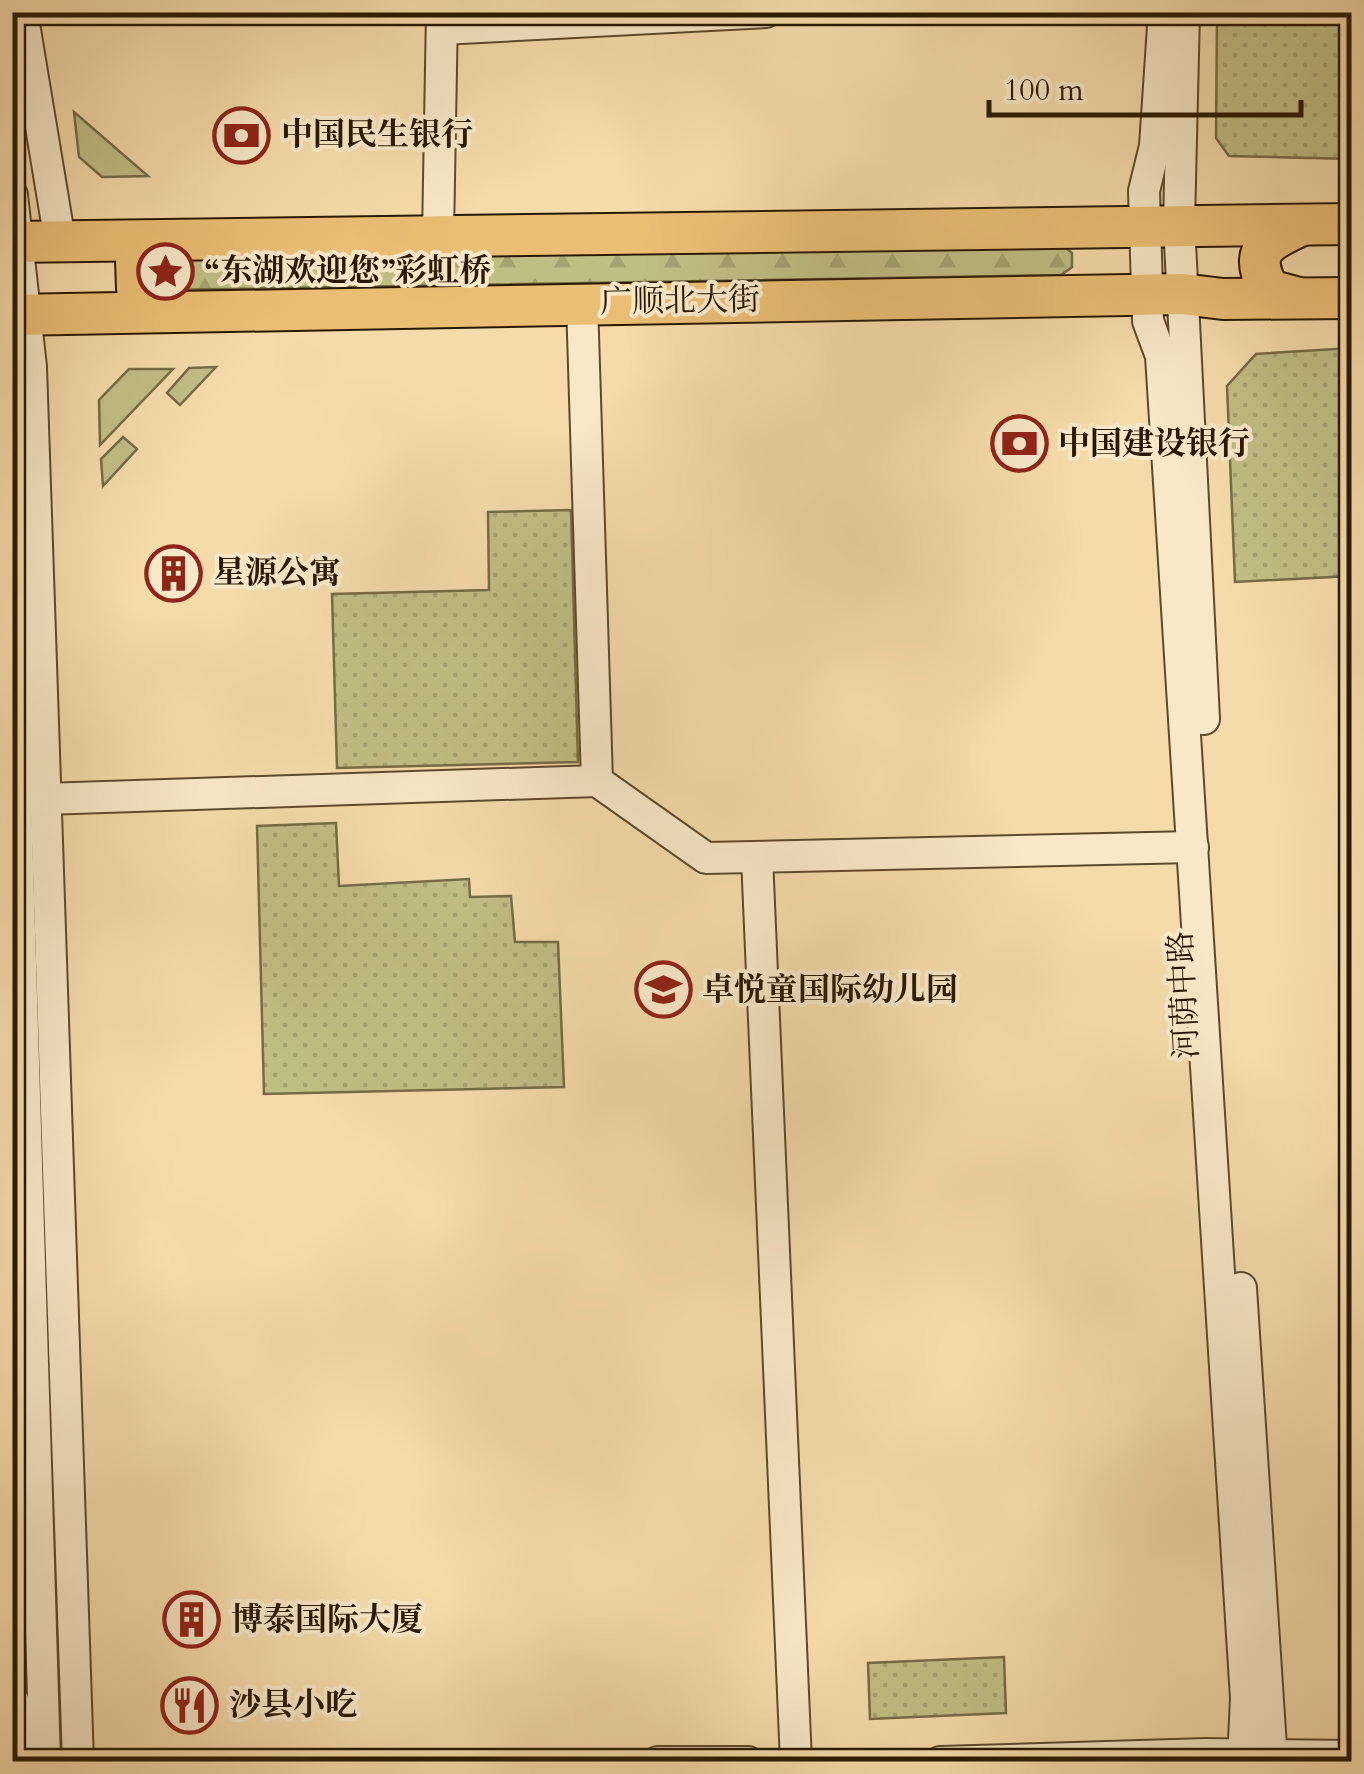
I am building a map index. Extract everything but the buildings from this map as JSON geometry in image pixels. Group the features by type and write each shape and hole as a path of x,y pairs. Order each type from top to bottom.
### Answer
{"main road":[{"path":"16,242 1348,224"},
{"path":"1302,225 1274,238 1258,264 1269,290 1304,299"},
{"path":"170,240 136,259 136,290 170,311"},
{"name":"广顺北大街","path":"21,314 1164,294 1349,298"}],"street":[{"path":"22,12 60,241"},
{"path":"438,236 442,21 766,12"},
{"path":"1161,224 1144,191 1155,146 1164,12"},
{"path":"1161,224 1184,12"},
{"path":"12,196 44,800 78,1762"},
{"name":"河荫中路","path":"1161,224 1224,1076 1258,1757"},
{"name":"河荫中路","path":"1164,294 1148,321 1161,356 1246,1698 1258,1757"},
{"path":"582,302 597,782"},
{"path":"12,664 40,1762"},
{"path":"44,800 597,782 706,858 1192,846"},
{"path":"757,857 796,1762"},
{"path":"12,1698 40,1762"},
{"path":"12,1738 40,1762"},
{"path":"940,1762 1352,1756"},
{"path":"658,1762 748,1762"}],"green space":[{"path":"1217,13 1351,13 1351,159 1229,156 1216,138"},
{"path":"74,112 148,176 102,177 79,157"},
{"path":"1061,243 1072,253 1072,267 1061,275 163,290 146,283 161,257"},
{"path":"1351,348 1351,576 1235,582 1227,386 1256,354"},
{"path":"216,367 180,405 167,393 189,368"},
{"path":"129,369 173,369 100,445 99,400"},
{"path":"123,437 137,449 103,486 101,459"},
{"path":"571,510 578,762 337,768 332,594 489,590 488,512"},
{"path":"336,823 339,886 469,879 470,897 511,896 515,942 558,942 564,1087 264,1094 257,826"},
{"path":"1004,1657 1006,1713 870,1719 868,1663"}],"place":[{"name":"中国民生银行","path":"242,135"},
{"name":"“东湖欢迎您”彩虹桥","path":"166,271"},
{"name":"中国建设银行","path":"1019,444"},
{"name":"星源公寓","path":"174,573"},
{"name":"卓悦童国际幼儿园","path":"663,990"},
{"name":"博泰国际大厦","path":"192,1620"},
{"name":"沙县小吃","path":"190,1705"}]}
